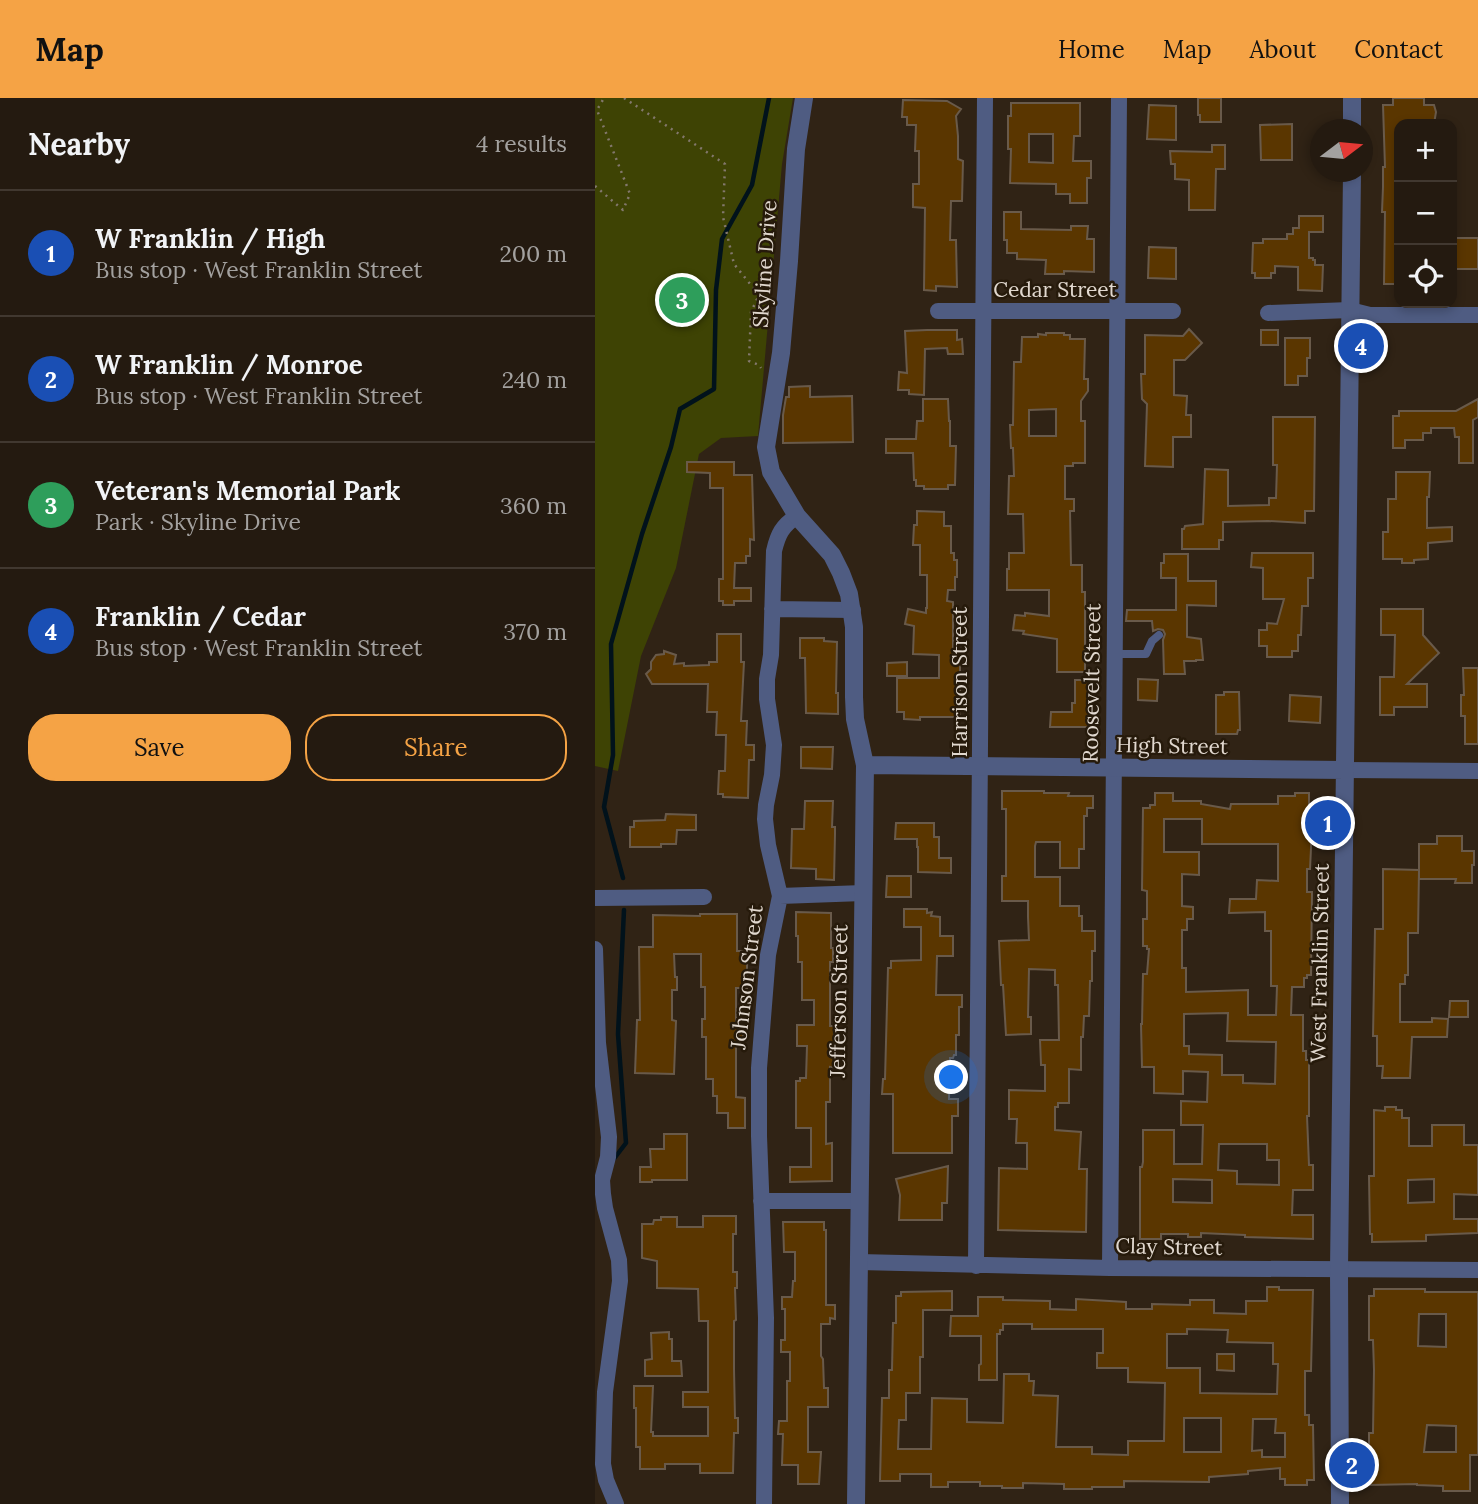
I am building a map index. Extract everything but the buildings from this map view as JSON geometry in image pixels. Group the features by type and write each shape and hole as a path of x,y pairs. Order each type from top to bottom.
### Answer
{"street":[{"name":"Skyline Drive","path":"797,516 771,472 766,447 781,353 796,149 804,98"},
{"name":"Harrison Street","path":"976,1266 985,98"},
{"name":"Roosevelt Street","path":"1110,1268 1119,98"},
{"path":"1352,98 1352,119"},
{"name":"West Franklin Street","path":"1340,1504 1339,1270 1352,182"},
{"path":"1268,313 1350,310 1370,315 1478,315"},
{"name":"Cedar Street","path":"938,311 1173,311"},
{"name":"Johnson Street","path":"764,1504 766,1318 759,1068 768,955 780,896 765,819 775,745 767,699 767,679 771,655 776,540 785,524 797,516"},
{"name":"Jefferson Street","path":"797,516 832,555 845,583 853,610 854,708 865,765 856,1504"},
{"path":"772,609 853,610"},
{"name":"High Street","path":"865,765 1478,771"},
{"path":"780,896 863,893"},
{"path":"595,898 704,897"},
{"path":"595,948 598,1043 609,1137 603,1194 619,1260 619,1281 605,1392 603,1464 616,1504"},
{"path":"761,1201 860,1201"},
{"name":"Clay Street","path":"859,1262 1110,1268 1478,1270"}],"lane":[{"path":"1114,654 1146,654 1152,640 1159,635"}],"path":[{"path":"595,186 623,209 630,194 597,110 604,98"},
{"path":"624,98 725,164 723,216 734,264 759,295 751,312 750,360 759,365 763,372"}],"green space":[{"path":"595,98 793,98 782,164 758,436 721,438 699,454 676,568 641,656 618,771 595,766"}],"waterway":[{"path":"623,878 604,807 613,755 611,644 680,409 714,389 716,290 722,239 752,185 769,98"},
{"path":"613,1160 626,1143 618,1034 624,910"}],"place":[{"name":"Veteran's Memorial Park","path":"682,300"},
{"name":"Franklin / Cedar","path":"1361,346"},
{"name":"W Franklin / High","path":"1328,823"},
{"name":"W Franklin / Monroe","path":"1352,1465"}]}
